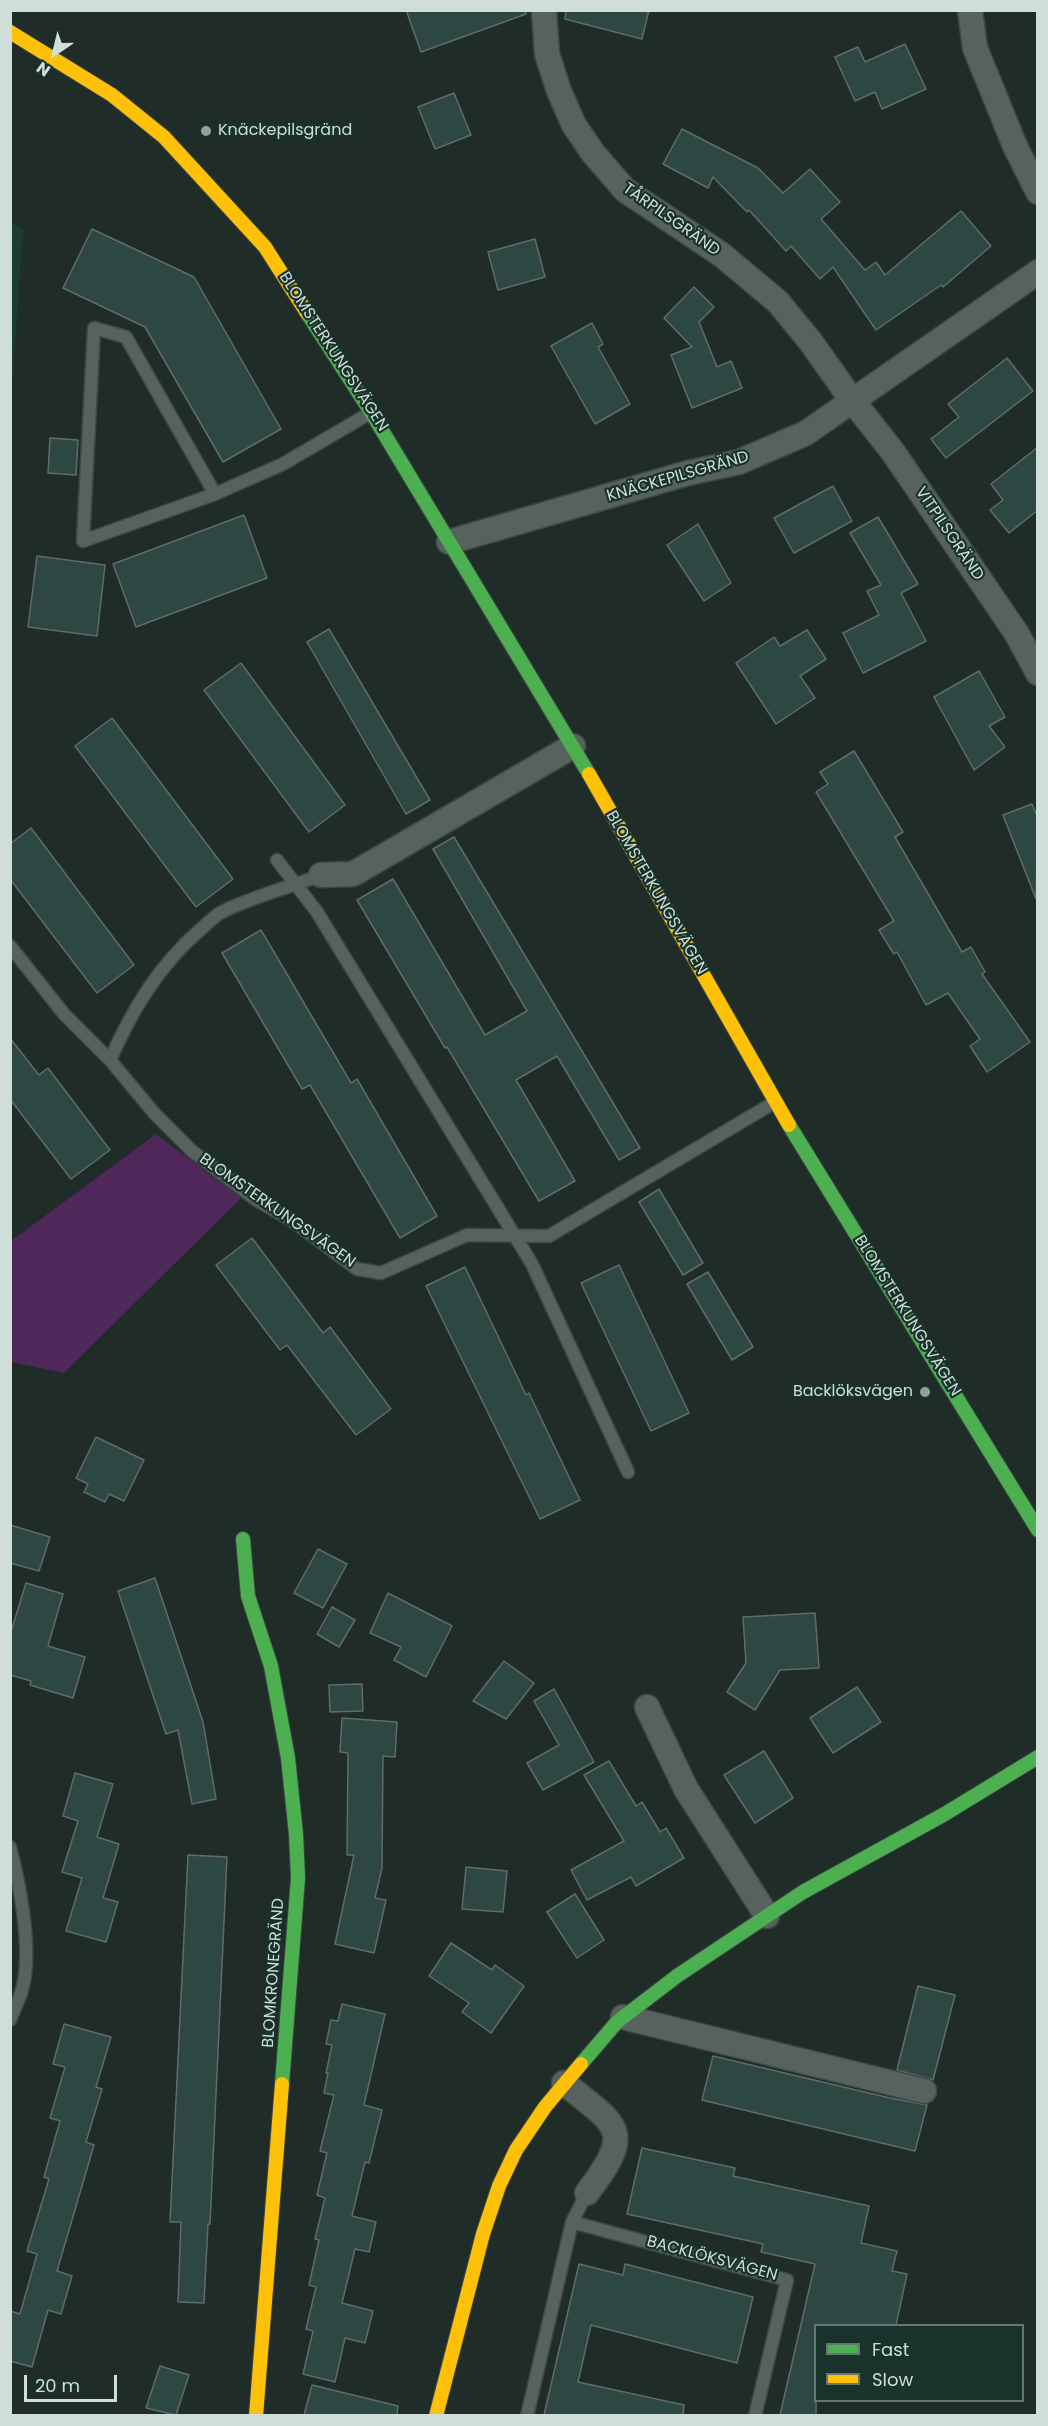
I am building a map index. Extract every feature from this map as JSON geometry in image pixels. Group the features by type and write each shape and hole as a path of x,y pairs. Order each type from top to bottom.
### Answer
{"street":[{"name":"TÅRPILSGRÄND","path":"544,10 547,54 559,91 574,125 608,172 625,190 722,255 778,302 810,341 852,400"},
{"path":"970,10 975,48 1015,146 1038,192"},
{"name":"BLOMSTERKUNGSVÄGEN","path":"10,32 112,95 164,137 266,247 371,412 573,746 775,1102 1038,1530"},
{"name":"KNÄCKEPILSGRÄND","path":"449,542 688,473 739,462 806,433 1038,272"},
{"name":"VITPILSGRÄND","path":"852,400 893,452 984,585 1017,634 1038,673"},
{"path":"321,875 353,874 573,746"},
{"name":"BLOMKRONEGRÄND","path":"243,1539 248,1596 272,1666 288,1758 298,1878 256,2415"},
{"path":"647,1707 686,1789 767,1916"},
{"path":"436,2415 483,2234 499,2186 516,2150 564,2083 601,2039 624,2017 713,1951 803,1892 988,1789 1038,1757"},
{"path":"624,2017 924,2091"},
{"path":"564,2083 603,2114 615,2128 616,2145 610,2160 587,2193"}],"lane":[{"path":"215,494 126,337 94,328 83,541 215,494 283,464 371,412"},
{"path":"277,860 317,912 531,1264 628,1472"},
{"path":"110,1060 126,1023 148,988 179,948 220,913 261,895 321,875"},
{"name":"BLOMSTERKUNGSVÄGEN","path":"10,946 64,1014 110,1060 154,1113 192,1151 255,1199 291,1220 357,1269 381,1273 468,1235 549,1236 775,1102"},
{"path":"10,1847 17,1875 26,1954 22,1988 10,2020"},
{"path":"527,2415 572,2222 587,2193"},
{"name":"BACKLÖKSVÄGEN","path":"572,2222 787,2280 755,2415"}],"shaded area":[{"path":"11,223 23,229 11,403"},
{"path":"156,1134 241,1198 64,1373 11,1362 11,1241"}],"building":[{"path":"406,10 526,10 526,14 421,52"},
{"path":"566,10 649,10 642,39 565,19"},
{"path":"905,44 926,89 882,109 875,92 855,101 835,57 858,47 865,62"},
{"path":"454,93 471,135 435,149 418,107"},
{"path":"682,129 758,168 783,193 810,169 840,202 821,219 865,270 876,262 885,275 961,211 991,246 943,287 941,285 876,330 833,267 820,279 791,246 786,251 749,210 747,212 713,177 708,188 663,164"},
{"path":"92,229 194,277 281,429 223,462 145,327 63,288"},
{"path":"535,239 545,277 498,290 488,252"},
{"path":"694,287 714,307 699,322 717,367 731,361 742,388 692,408 671,355 692,347 664,318"},
{"path":"592,323 603,344 598,347 630,404 595,424 551,346"},
{"path":"1007,358 1033,391 946,458 931,439 959,417 948,404"},
{"path":"50,438 78,440 76,475 48,473"},
{"path":"1038,447 1038,510 1009,533 990,510 1003,500 991,484"},
{"path":"833,486 852,521 794,553 774,518"},
{"path":"244,515 267,578 136,627 113,564"},
{"path":"878,517 918,584 901,593 926,641 863,673 843,633 879,615 867,591 881,585 850,533"},
{"path":"698,524 731,583 704,601 667,545"},
{"path":"37,556 105,565 97,636 28,627"},
{"path":"329,629 430,800 406,814 307,642"},
{"path":"807,630 826,659 800,676 815,698 776,724 736,663 774,637 780,646"},
{"path":"241,663 345,805 309,832 204,690"},
{"path":"979,671 1005,717 989,726 1005,747 974,770 934,697"},
{"path":"112,718 233,879 196,907 75,746"},
{"path":"854,751 903,832 895,837 962,952 971,947 985,972 982,974 1030,1042 987,1072 970,1046 980,1039 948,993 926,1005 897,952 894,954 879,930 894,921 816,792 828,784 820,772"},
{"path":"1032,804 1038,818 1036,899 1003,815"},
{"path":"31,828 134,965 97,993 10,879 10,844"},
{"path":"454,837 640,1148 619,1160 557,1056 516,1080 575,1181 539,1201 357,900 393,879 485,1035 527,1011 433,849"},
{"path":"261,930 351,1083 357,1079 437,1216 400,1238 310,1085 302,1089 222,953"},
{"path":"10,1038 39,1075 48,1068 110,1150 71,1179 10,1099"},
{"path":"659,1189 703,1263 683,1275 639,1202"},
{"path":"252,1238 323,1333 330,1327 391,1409 356,1435 287,1345 280,1350 216,1265"},
{"path":"619,1265 689,1413 651,1431 581,1283"},
{"path":"465,1267 526,1395 529,1393 580,1500 540,1519 426,1286"},
{"path":"708,1272 753,1347 732,1360 687,1284"},
{"path":"96,1437 144,1460 124,1501 109,1494 105,1502 84,1492 88,1484 76,1478"},
{"path":"10,1525 50,1537 39,1571 10,1563"},
{"path":"318,1549 347,1564 323,1608 294,1593"},
{"path":"155,1578 203,1722 216,1799 192,1804 178,1730 166,1734 118,1591"},
{"path":"26,1583 63,1594 48,1646 85,1657 73,1698 30,1685 31,1681 10,1675 10,1635"},
{"path":"388,1593 452,1626 426,1677 394,1660 401,1647 370,1633"},
{"path":"332,1607 355,1620 339,1647 317,1634"},
{"path":"815,1613 819,1668 780,1670 755,1710 727,1692 746,1663 743,1617"},
{"path":"504,1661 534,1683 506,1719 473,1701"},
{"path":"362,1684 363,1711 330,1712 329,1685"},
{"path":"857,1687 881,1722 833,1753 810,1718"},
{"path":"554,1689 594,1762 543,1790 527,1763 559,1745 534,1701"},
{"path":"342,1718 397,1722 395,1757 383,1756 382,1868 375,1898 386,1900 374,1953 335,1944 354,1855 347,1855 348,1753 340,1752"},
{"path":"764,1751 793,1798 755,1823 724,1775"},
{"path":"609,1761 636,1806 642,1802 660,1832 666,1828 684,1858 636,1886 631,1877 587,1900 571,1870 624,1841 584,1775"},
{"path":"75,1773 113,1784 97,1837 119,1844 103,1898 118,1902 106,1942 66,1931 82,1878 62,1872 78,1821 63,1816"},
{"path":"188,1855 227,1857 210,2224 208,2224 204,2303 178,2302 181,2222 170,2222"},
{"path":"466,1867 507,1871 503,1912 462,1909"},
{"path":"575,1894 604,1940 577,1958 547,1912"},
{"path":"451,1943 492,1970 495,1965 524,1986 491,2033 462,2012 469,2003 429,1976"},
{"path":"918,1986 955,1995 933,2080 897,2070"},
{"path":"342,2004 385,2014 364,2105 382,2110 369,2163 365,2162 352,2216 376,2222 369,2252 355,2249 342,2303 373,2311 365,2343 345,2338 335,2382 303,2374 313,2331 306,2329 316,2287 309,2285 319,2240 315,2239 325,2198 317,2195 327,2153 320,2151 334,2095 324,2093 332,2045 326,2044 331,2020 338,2021"},
{"path":"64,2024 111,2037 96,2087 102,2089 86,2142 94,2145 57,2271 72,2276 61,2314 48,2310 32,2367 10,2361 10,2311 20,2314 37,2254 27,2251 49,2179 44,2177 60,2121 50,2118 65,2067 53,2064"},
{"path":"713,2056 927,2105 915,2151 702,2100"},
{"path":"642,2148 735,2168 733,2176 869,2206 861,2243 897,2251 892,2271 907,2274 896,2324 814,2324 816,2415 780,2415 815,2264 761,2252 763,2244 627,2214"},
{"path":"579,2264 623,2275 625,2264 753,2297 737,2363 591,2325 578,2382 684,2405 683,2415 544,2415"},
{"path":"160,2366 189,2375 176,2415 146,2408"},
{"path":"312,2385 398,2406 397,2415 304,2415"}],"traffic: fast":[{"path":"307,313 371,412 589,774"},
{"path":"789,1125 1038,1530"},
{"path":"243,1539 248,1596 271,1666 288,1758 296,1834 298,1878 282,2084"},
{"path":"581,2064 617,2022 677,1976 803,1892 943,1815 1038,1757"}],"traffic: slow":[{"path":"10,32 112,95 164,137 265,247 307,313"},
{"path":"589,774 789,1125"},
{"path":"436,2416 483,2234 499,2186 516,2150 545,2107 581,2064"},
{"path":"256,2416 282,2084"}],"place":[{"name":"Knäckepilsgränd","path":"206,131"},
{"name":"Backlöksvägen","path":"925,1392"}]}
